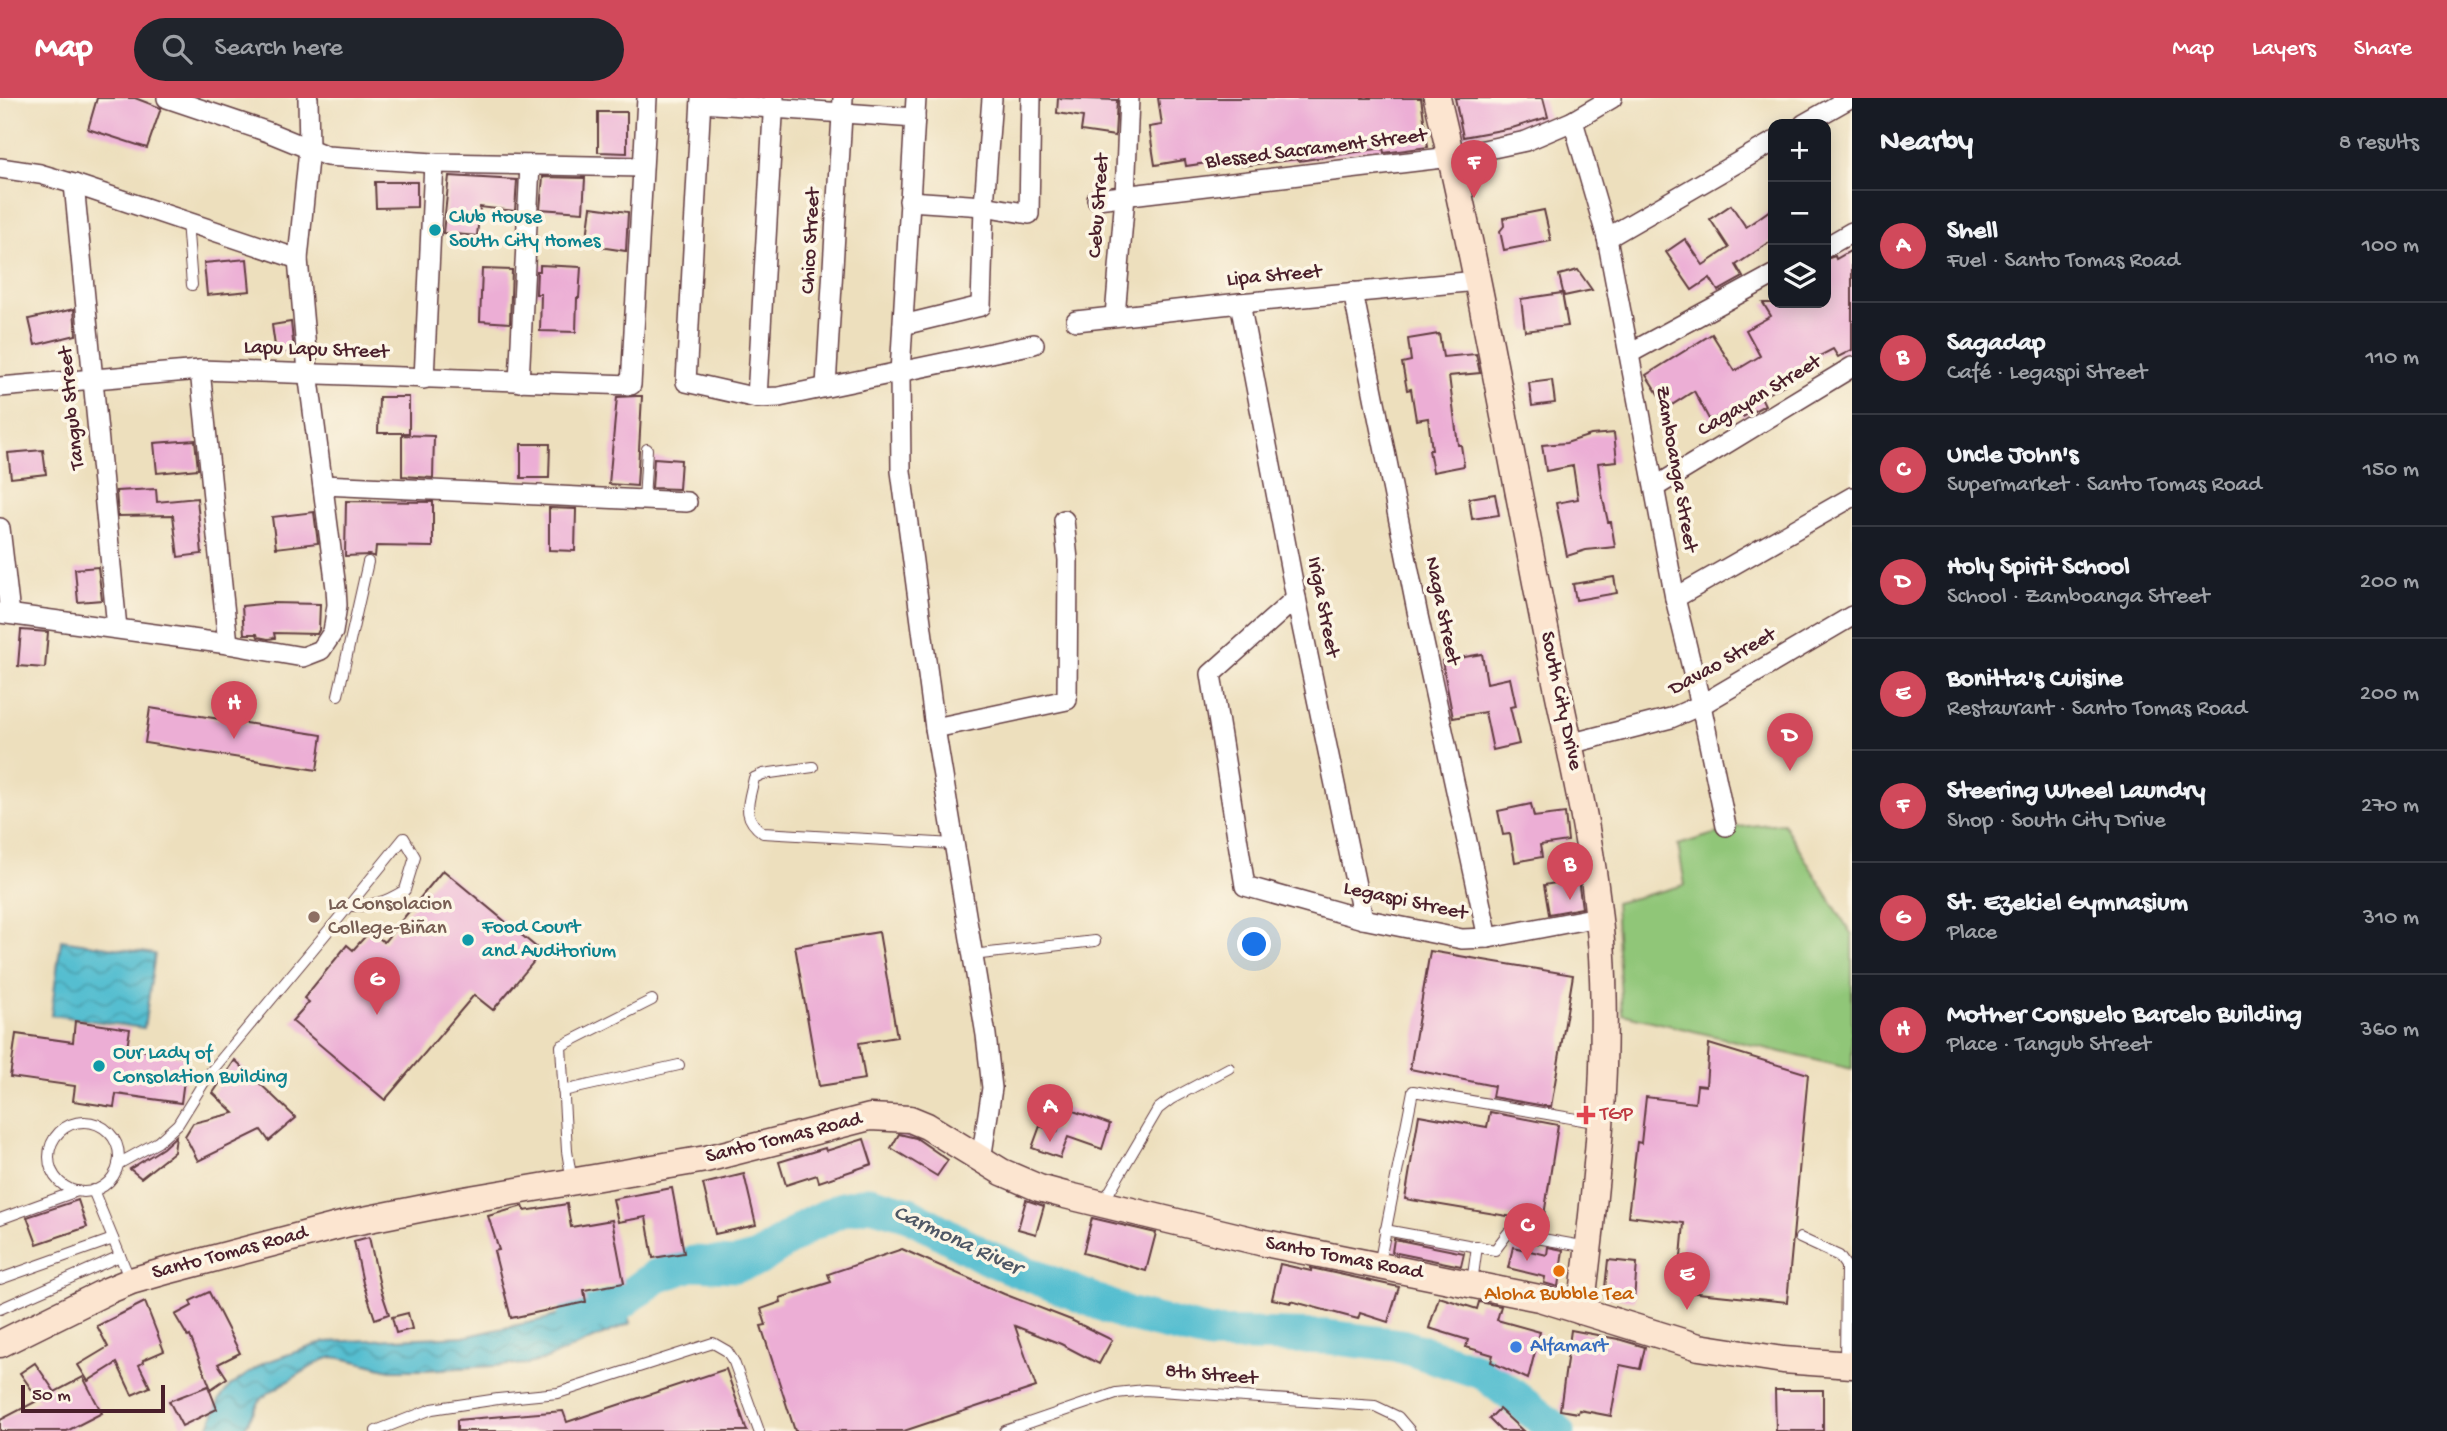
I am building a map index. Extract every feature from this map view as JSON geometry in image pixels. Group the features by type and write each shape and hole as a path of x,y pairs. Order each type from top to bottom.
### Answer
{"street":[{"path":"167,98 268,132 327,156 434,163 642,167 646,98"},
{"path":"0,528 5,613 303,657 321,650 329,639 333,632 337,605 308,372 298,259 309,149 308,98"},
{"path":"903,325 981,306 984,206 992,98"},
{"path":"909,201 984,206 1029,214 1031,98"},
{"name":"Cebu Street","path":"1115,316 1125,196 1129,98"},
{"name":"South City Drive","path":"1437,98 1477,281 1585,821 1598,917 1603,991 1600,1123 1581,1311"},
{"name":"Blessed Sacrament Street","path":"1097,199 1451,157 1526,141 1573,121 1612,98"},
{"path":"1813,119 1850,98"},
{"path":"981,1160 992,1088 991,1077 935,727 901,471 900,373 915,108 701,100 686,382 757,398 779,397 826,386 900,373 1034,344"},
{"path":"757,398 774,103"},
{"name":"Chico Street","path":"826,386 842,106"},
{"name":"Zamboanga Street","path":"1573,121 1607,238 1675,597 1726,826"},
{"path":"1607,238 1768,145"},
{"path":"424,379 434,163"},
{"path":"519,382 530,165"},
{"name":"Lapu Lapu Street","path":"0,387 200,370 631,384 642,167"},
{"path":"0,168 40,174 74,184 298,259"},
{"name":"Tangub Street","path":"74,184 117,628"},
{"path":"1829,245 1852,232"},
{"path":"1630,353 1768,278"},
{"name":"Lipa Street","path":"1076,321 1477,281"},
{"name":"Naga Street","path":"1353,292 1417,611 1488,938"},
{"name":"Iriga Street","path":"1240,303 1296,598 1363,919"},
{"name":"Cagayan Street","path":"1655,487 1852,367"},
{"path":"200,370 228,644"},
{"path":"323,485 688,502"},
{"path":"1675,597 1852,497"},
{"path":"935,727 1067,700 1068,560 1064,520"},
{"name":"Legaspi Street","path":"1296,598 1211,674 1245,886 1363,919 1462,939 1488,938 1598,917"},
{"name":"Davao Street","path":"1569,744 1671,718 1701,705 1852,617"},
{"name":"Santo Tomas Road","path":"0,1344 125,1269 464,1200 706,1159 870,1117 910,1119 927,1126 1002,1172 1039,1188 1102,1204 1260,1242 1539,1298 1669,1339 1719,1351 1849,1365"}],"lane":[{"path":"187,220 192,285"},
{"path":"644,501 647,449"},
{"path":"338,695 368,562"},
{"path":"329,639 350,645"},
{"path":"814,767 763,774 754,778 747,814 751,824 763,833 954,844"},
{"path":"118,1164 158,1142 178,1124 209,1074 404,838 415,857 405,890 372,906 348,906"},
{"path":"972,955 1095,941"},
{"path":"572,1182 567,1151 561,1045 652,1000"},
{"path":"564,1091 679,1065"},
{"path":"1102,1204 1158,1109 1171,1099 1229,1069"},
{"path":"1378,1266 1413,1091 1600,1123"},
{"path":"0,1219 77,1191 93,1190 108,1183 118,1164 116,1142 101,1126 84,1122 69,1125 53,1140 49,1161 58,1181 77,1191"},
{"path":"0,1309 125,1269 93,1190"},
{"path":"1385,1230 1496,1250 1508,1233 1589,1247"},
{"path":"1800,1238 1839,1256 1846,1266 1849,1365"},
{"path":"0,1279 113,1239"},
{"path":"1472,1284 1477,1246"},
{"path":"376,1431 432,1409 558,1393 713,1343 727,1351 734,1362 759,1431"},
{"name":"8th Street","path":"1005,1431 1116,1393 1145,1390 1376,1406 1398,1417 1410,1431"}],"green space":[{"path":"1783,823 1852,935 1852,1069 1622,1014 1615,903 1685,885 1678,845 1737,827"}],"water":[{"path":"61,940 155,954 144,1028 51,1015"},
{"path":"616,1297 631,1323 544,1360 528,1364 390,1370 333,1357 323,1360 267,1394 259,1402 243,1431 207,1431 220,1399 230,1386 264,1363 324,1342 468,1336 545,1319"}],"building":[{"path":"97,98 135,98 161,108 147,148 88,129"},
{"path":"1058,98 1117,100 1115,136 1081,131 1083,117 1057,113"},
{"path":"1158,98 1421,98 1428,147 1384,153 1383,148 1298,161 1242,166 1241,163 1214,166 1214,162 1186,166 1185,160 1155,165 1149,127 1162,125"},
{"path":"1455,98 1543,98 1548,117 1512,128 1463,137"},
{"path":"598,112 627,112 627,153 598,152"},
{"path":"449,176 517,180 515,211 480,207 477,236 443,233"},
{"path":"543,177 585,178 583,212 540,209"},
{"path":"375,182 417,182 417,207 376,208"},
{"path":"1731,205 1746,227 1768,212 1768,243 1736,265 1743,277 1718,291 1710,278 1692,290 1666,252 1685,239 1703,265 1729,248 1710,219"},
{"path":"591,207 628,212 626,251 586,245"},
{"path":"1544,210 1551,241 1504,250 1500,231 1504,226 1503,218"},
{"path":"1852,250 1852,350 1838,357 1833,349 1804,364 1806,369 1761,397 1765,405 1743,417 1737,407 1710,421 1694,391 1667,408 1646,375 1712,334 1735,371 1760,356 1746,330 1771,316 1763,303 1768,303 1768,308 1831,308 1831,257 1835,256 1836,259"},
{"path":"247,259 250,291 207,295 204,263"},
{"path":"540,265 581,267 576,332 540,331 541,294 536,294 537,271 540,271"},
{"path":"482,269 512,270 510,323 480,321"},
{"path":"1578,270 1592,290 1564,296 1559,275"},
{"path":"1562,293 1568,326 1525,331 1521,299"},
{"path":"74,309 76,335 35,345 29,319"},
{"path":"291,322 294,351 276,353 272,325"},
{"path":"1439,334 1443,357 1476,354 1480,373 1449,376 1458,445 1461,445 1464,466 1433,472 1428,418 1416,420 1411,389 1407,390 1402,363 1411,361 1408,339"},
{"path":"1552,380 1555,403 1532,406 1529,383"},
{"path":"642,396 637,486 609,484 617,397"},
{"path":"379,397 409,397 409,433 378,433"},
{"path":"1614,433 1617,461 1598,463 1602,494 1615,547 1586,550 1567,556 1556,503 1578,499 1573,466 1546,471 1542,445"},
{"path":"402,435 434,436 433,478 402,476"},
{"path":"195,440 198,469 157,473 154,443"},
{"path":"521,444 550,444 549,478 521,478"},
{"path":"43,450 46,474 11,478 8,453"},
{"path":"654,458 681,460 679,489 652,488"},
{"path":"156,489 157,502 197,498 202,554 178,557 173,515 118,516 116,491"},
{"path":"1495,494 1499,515 1472,519 1469,498"},
{"path":"346,501 433,502 433,547 376,546 375,557 345,556"},
{"path":"549,508 576,509 575,551 549,550"},
{"path":"314,512 318,543 276,548 272,517"},
{"path":"98,567 102,600 78,602 75,569"},
{"path":"1614,577 1617,593 1576,600 1573,584"},
{"path":"271,603 320,604 317,634 274,633 275,638 268,639 258,637 257,634 244,634 242,606"},
{"path":"21,630 48,632 45,668 18,666"},
{"path":"1482,654 1487,683 1510,678 1516,706 1510,707 1519,744 1493,750 1485,712 1453,718 1442,661"},
{"path":"150,708 322,735 317,770 145,743"},
{"path":"1531,804 1534,817 1565,813 1568,841 1540,845 1542,857 1515,862 1510,834 1503,835 1498,811"},
{"path":"443,870 542,952 493,1010 474,995 385,1100 292,1021 309,1002 304,998 347,945 353,950 370,931 384,942"},
{"path":"1578,879 1582,908 1549,914 1544,885"},
{"path":"879,932 897,1037 859,1043 865,1079 819,1086 795,946"},
{"path":"1430,951 1573,975 1551,1107 1492,1097 1494,1086 1410,1069"},
{"name":"Our Lady of Consolation Building","path":"75,1021 130,1029 127,1048 187,1057 181,1103 116,1094 114,1107 73,1101 75,1086 10,1077 16,1034 73,1042"},
{"path":"1709,1044 1808,1074 1787,1302 1678,1291 1684,1223 1628,1216 1637,1142 1641,1143 1646,1097 1695,1103 1697,1085 1706,1086"},
{"path":"235,1060 296,1118 269,1141 261,1130 198,1161 185,1136 193,1123 234,1113 213,1093"},
{"path":"1065,1108 1110,1124 1102,1149 1068,1137 1060,1158 1032,1148 1040,1126 1057,1132"},
{"path":"1490,1112 1558,1125 1543,1222 1405,1199 1419,1115 1487,1127"},
{"path":"899,1134 916,1138 948,1160 937,1176 891,1148"},
{"path":"176,1136 174,1152 141,1178 130,1169 163,1148"},
{"path":"864,1139 872,1164 819,1182 817,1175 786,1185 779,1162"},
{"path":"744,1174 756,1225 715,1234 703,1184"},
{"path":"672,1188 684,1253 653,1258 646,1217 618,1222 613,1199"},
{"path":"78,1200 87,1227 37,1244 27,1217"},
{"path":"1026,1200 1044,1206 1036,1234 1018,1229"},
{"path":"567,1204 571,1227 612,1220 624,1283 584,1290 586,1302 511,1318 494,1251 499,1250 488,1216 523,1206 525,1211"},
{"path":"1092,1218 1156,1233 1146,1271 1083,1253"},
{"path":"369,1237 389,1314 375,1319 363,1283 354,1241"},
{"path":"1394,1239 1464,1253 1461,1266 1392,1252"},
{"path":"1513,1247 1547,1255 1548,1247 1563,1250 1558,1287 1544,1283 1545,1277 1508,1268"},
{"path":"902,1249 1112,1340 1099,1364 1061,1344 1015,1326 1036,1387 904,1431 795,1431 761,1326 766,1325 761,1309 781,1302 780,1298 831,1282 828,1274"},
{"path":"1608,1260 1637,1263 1634,1300 1604,1297"},
{"path":"1280,1264 1399,1287 1388,1322 1360,1313 1358,1319 1291,1301 1272,1299"},
{"path":"209,1292 240,1353 218,1364 227,1378 211,1389 190,1336 188,1337 175,1315 192,1306 190,1301"},
{"path":"1439,1297 1477,1309 1479,1302 1501,1306 1497,1320 1540,1332 1528,1379 1491,1362 1493,1355 1466,1347 1468,1340 1429,1328"},
{"path":"145,1302 164,1351 143,1360 139,1365 150,1387 132,1395 117,1363 88,1381 78,1365 108,1347 97,1326"},
{"path":"408,1313 412,1329 396,1333 392,1317"},
{"path":"1571,1330 1645,1347 1640,1369 1620,1365 1611,1416 1579,1410 1578,1413 1560,1410"},
{"path":"35,1363 55,1392 83,1377 102,1413 67,1431 0,1431 0,1420 39,1400 20,1373"},
{"path":"726,1369 747,1431 457,1431 457,1420 563,1411 567,1422"},
{"path":"208,1386 217,1409 182,1426 169,1401"},
{"path":"1775,1390 1823,1390 1823,1431 1776,1431"},
{"path":"1499,1409 1523,1431 1501,1431 1489,1419"}],"waterway":[{"name":"Carmona River","path":"574,1319 619,1304 657,1276 694,1263 735,1265 758,1259 809,1225 842,1209 870,1203 909,1214 986,1257 1127,1314 1210,1334 1328,1337 1402,1346 1484,1373 1557,1431"}],"place":[{"name":"Steering Wheel Laundry","path":"1474,198"},
{"name":"Club House South City Homes","path":"435,230"},
{"name":"Mother Consuelo Barcelo Building","path":"234,739"},
{"name":"Holy Spirit School","path":"1790,771"},
{"name":"Sagadap","path":"1570,900"},
{"name":"La Consolacion College-Biñan","path":"314,917"},
{"name":"Food Court and Auditorium","path":"468,940"},
{"name":"St. Ezekiel Gymnasium","path":"377,1015"},
{"name":"Our Lady of Consolation Building","path":"99,1066"},
{"name":"TGP","path":"1586,1115"},
{"name":"Shell","path":"1050,1142"},
{"name":"Uncle John's","path":"1527,1261"},
{"name":"Aloha Bubble Tea","path":"1559,1271"},
{"name":"Bonitta's Cuisine","path":"1687,1310"},
{"name":"Alfamart","path":"1516,1347"}]}
